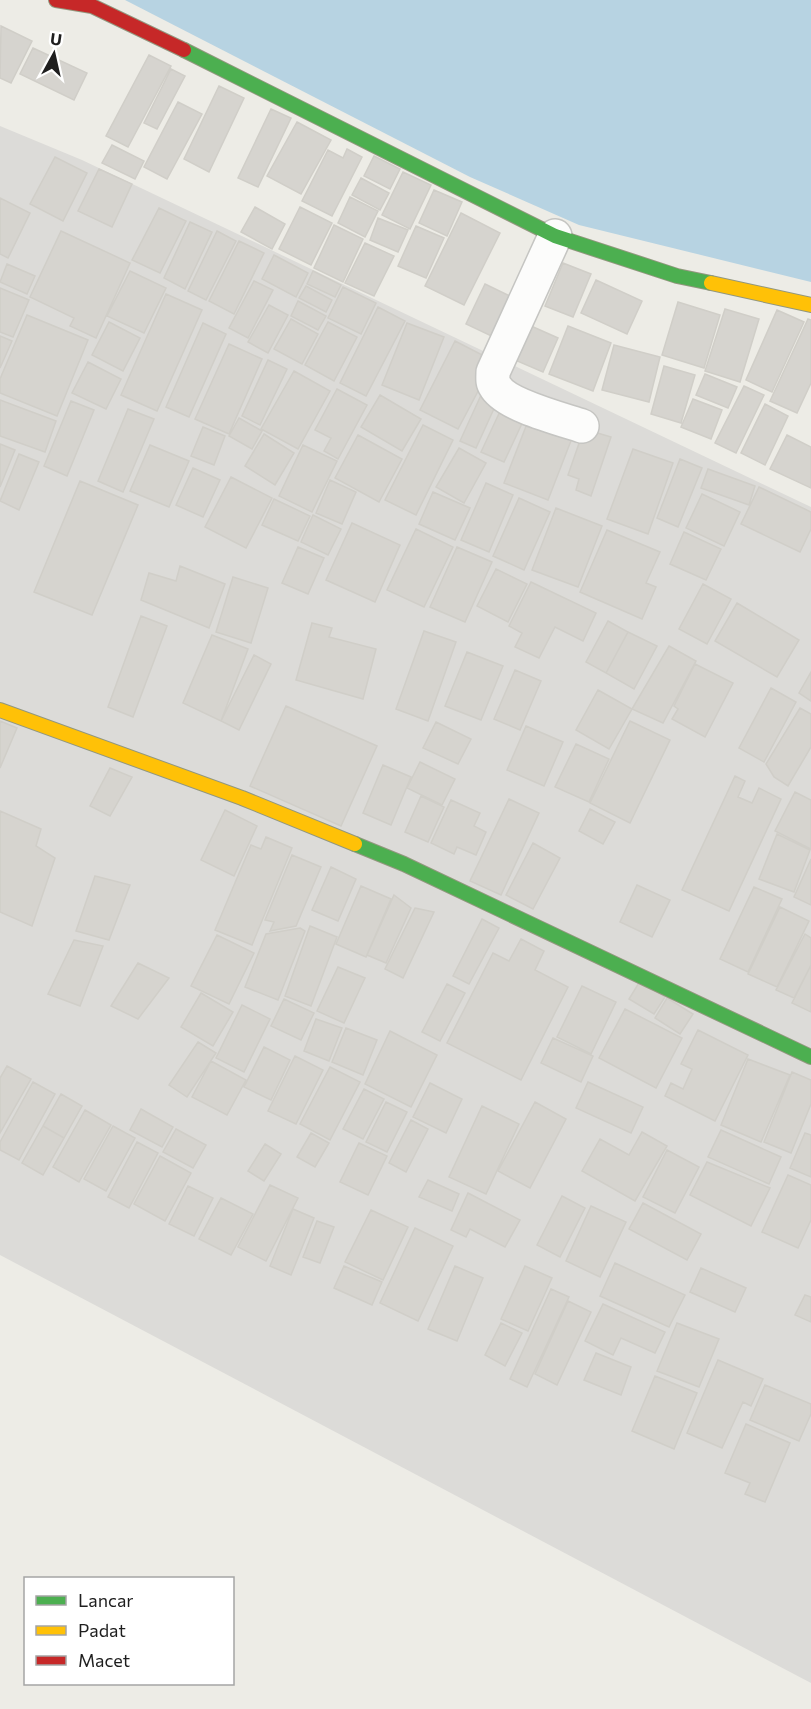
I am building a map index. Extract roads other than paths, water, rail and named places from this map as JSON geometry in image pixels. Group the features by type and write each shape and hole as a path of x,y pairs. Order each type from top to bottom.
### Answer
{"street":[{"path":"56,0 92,6 223,69 555,236 677,276 811,305"},
{"path":"555,236 493,372 493,384 499,392 516,403 582,426"},
{"path":"0,710 242,798 404,864 811,1057"}],"water":[{"path":"125,0 811,0 811,282 579,225 470,177"}]}
